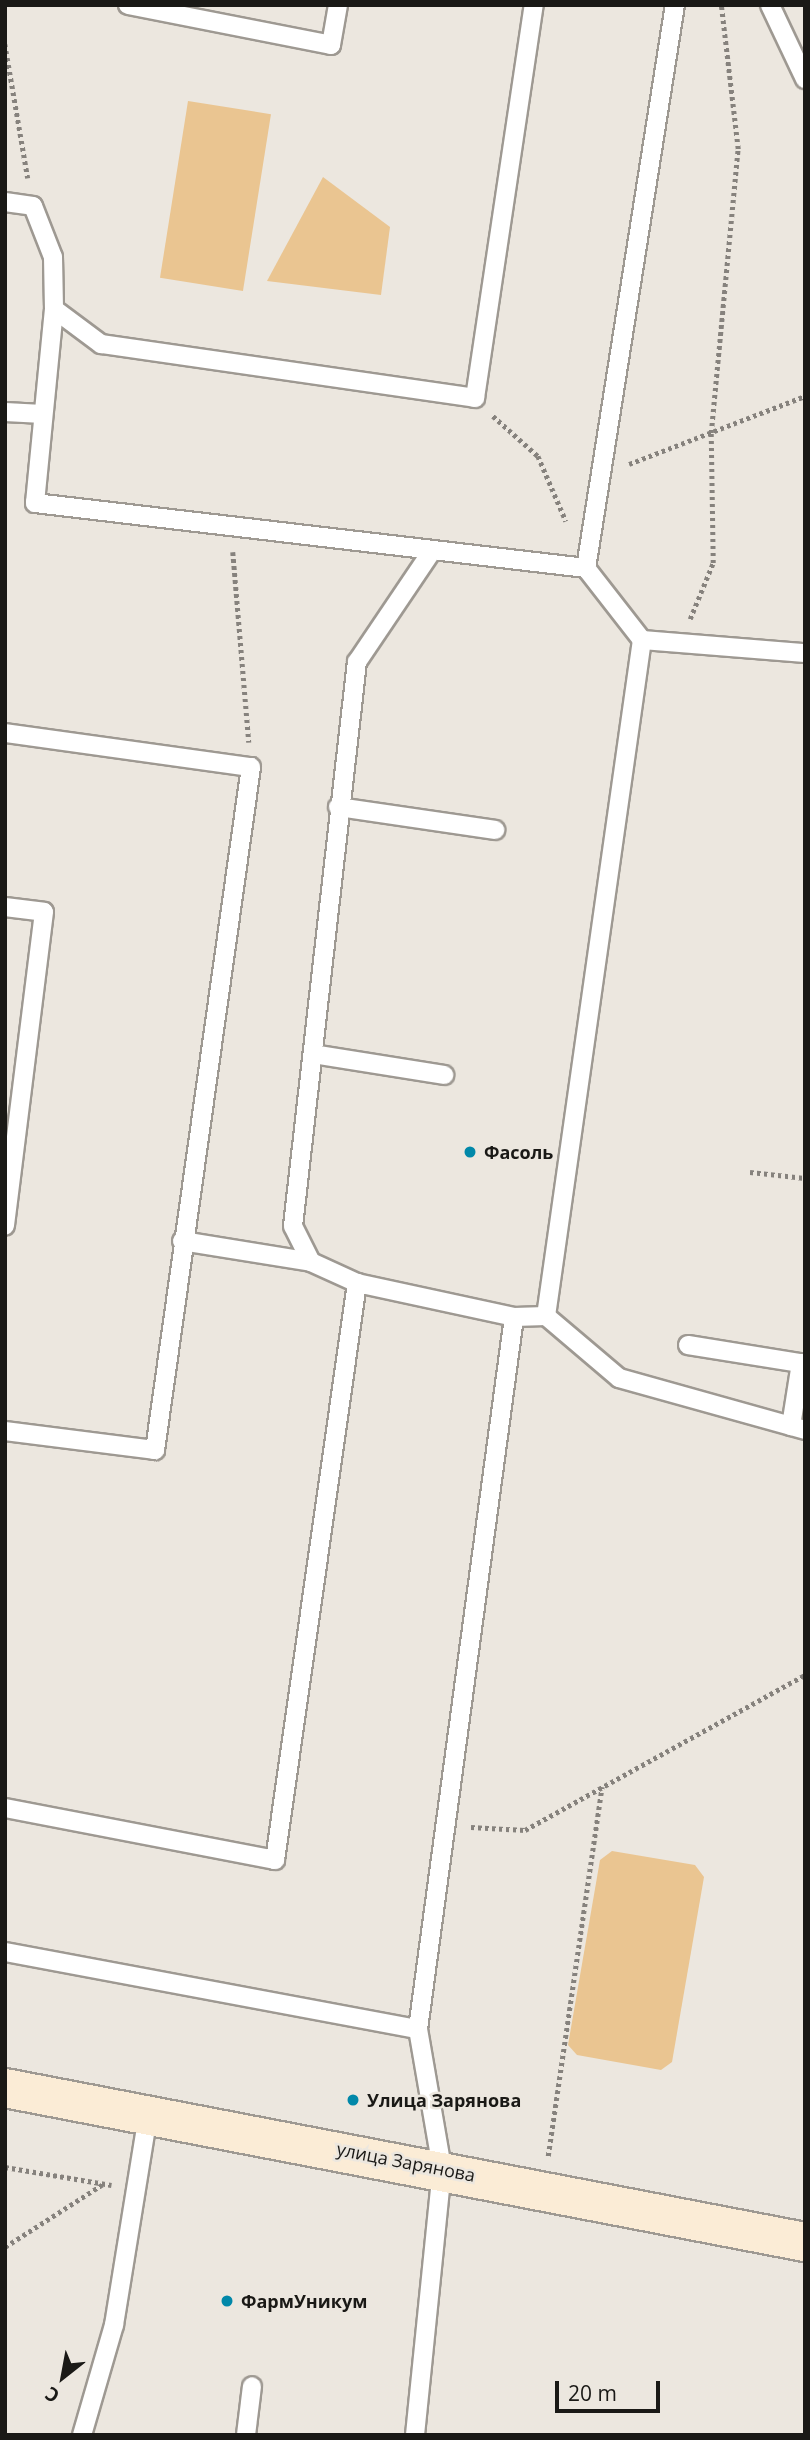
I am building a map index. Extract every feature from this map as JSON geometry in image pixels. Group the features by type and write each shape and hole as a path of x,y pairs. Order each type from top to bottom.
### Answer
{"street":[{"name":"улица Зарянова","path":"5,2088 442,2168 805,2242"}],"lane":[{"path":"128,5 331,45 338,5"},
{"path":"54,309 101,344 475,398 534,5"},
{"path":"586,568 675,5"},
{"path":"770,5 805,79"},
{"path":"5,202 33,206 53,257 54,309 35,503 586,568 642,640 546,1316"},
{"path":"5,412 43,414"},
{"path":"311,1262 293,1226 356,662 432,551"},
{"path":"642,640 805,653"},
{"path":"5,733 251,767 182,1241 155,1450 5,1431"},
{"path":"338,807 495,830"},
{"path":"5,907 44,912 5,1226"},
{"path":"313,1054 444,1074"},
{"path":"182,1241 311,1262 357,1283 514,1317 546,1316 619,1378 798,1428 802,1363 688,1345"},
{"path":"5,1808 275,1860 357,1283"},
{"path":"415,2435 442,2168 418,2029 514,1317"},
{"path":"5,1952 418,2029"},
{"path":"82,2435 114,2325 149,2114"},
{"path":"246,2435 253,2386"}],"path":[{"path":"680,643 713,563 711,433 738,149 721,5"},
{"path":"5,44 33,206"},
{"path":"601,475 805,396"},
{"path":"475,398 538,456 586,568"},
{"path":"230,527 251,767"},
{"path":"750,1172 805,1178"},
{"path":"446,1825 525,1830 805,1675"},
{"path":"542,2188 602,1787"},
{"path":"5,2167 136,2189"},
{"path":"5,2247 104,2184"}],"shaded area":[{"path":"188,101 271,114 243,291 160,278"},
{"path":"323,177 390,227 381,295 267,281"},
{"path":"612,1851 695,1865 704,1877 672,2062 661,2070 577,2055 568,2045 600,1860"}],"place":[{"name":"Фасоль","path":"470,1152"},
{"name":"Улица Зарянова","path":"353,2100"},
{"name":"ФармУникум","path":"227,2301"}]}
